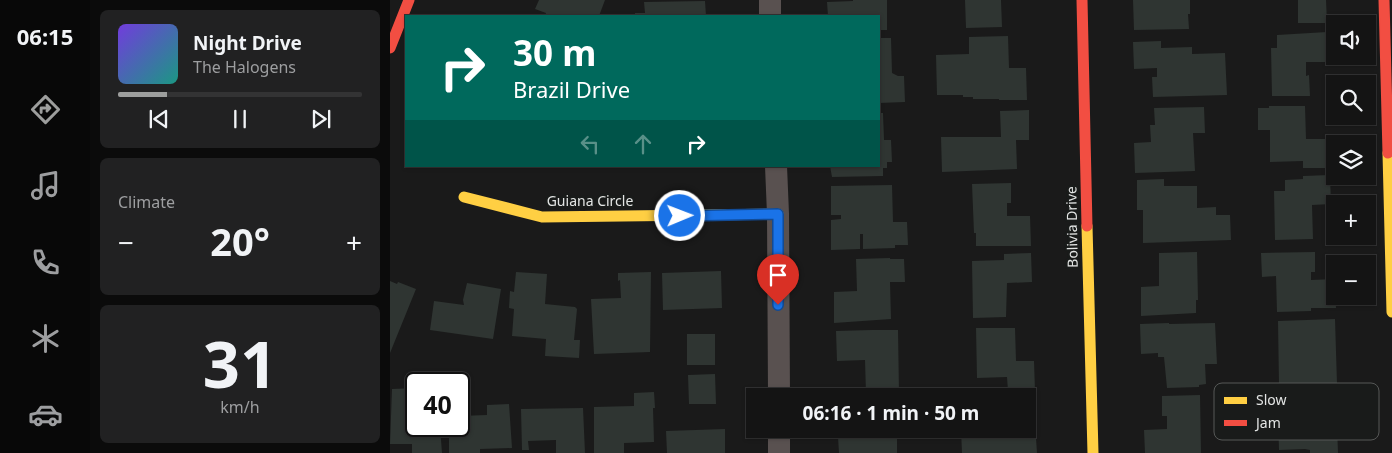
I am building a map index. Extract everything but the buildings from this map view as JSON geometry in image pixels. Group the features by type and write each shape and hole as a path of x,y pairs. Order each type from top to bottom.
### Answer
{"main road":[{"path":"390,48 409,0"},
{"name":"Bolivia Drive","path":"1082,0 1093,453"},
{"path":"1384,0 1392,312"},
{"name":"Guiana Circle","path":"464,197 542,217 778,214"}],"street":[{"path":"770,0 770,15"},
{"path":"776,167 779,388"},
{"path":"779,438 779,453"}],"traffic: slow":[{"path":"1388,153 1392,312"},
{"path":"464,197 542,217 778,214"},
{"path":"1087,226 1093,453"}],"traffic: jam":[{"path":"390,48 409,0"},
{"path":"1082,0 1087,226"},
{"path":"1384,0 1388,153"}],"route":[{"path":"680,216 778,214 778,305"}]}
